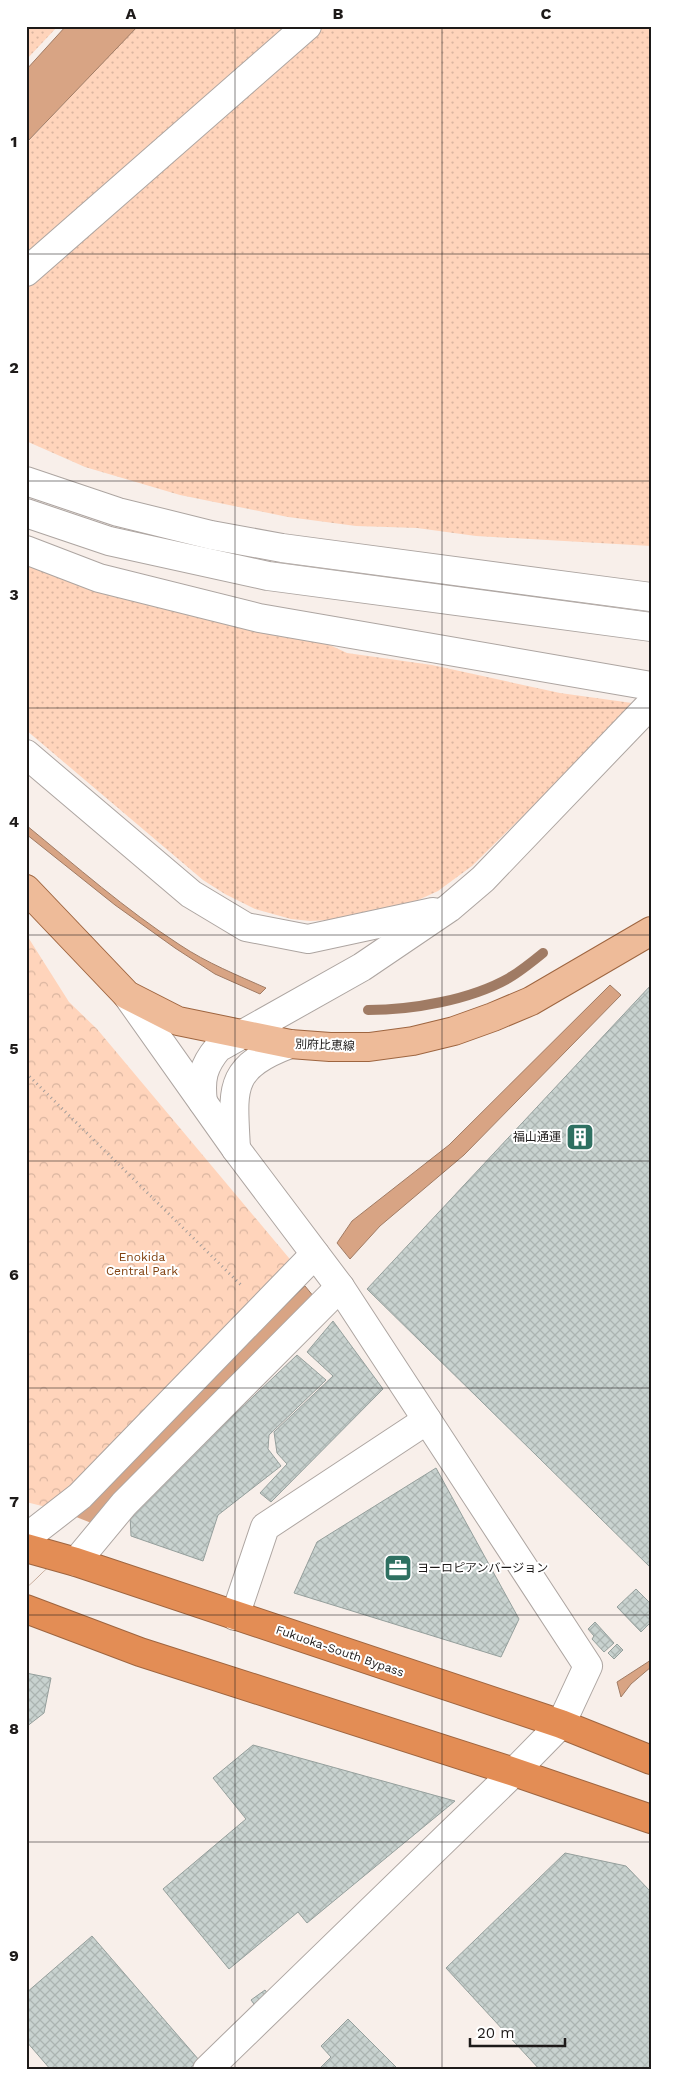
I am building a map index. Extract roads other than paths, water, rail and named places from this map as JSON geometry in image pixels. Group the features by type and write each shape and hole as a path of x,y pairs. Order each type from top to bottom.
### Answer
{"highway":[{"name":"Fukuoka-South Bypass","path":"26,1548 76,1562 561,1724 651,1760"},
{"path":"26,1610 140,1652 514,1772 651,1819"}],"main road":[{"name":"別府比恵線","path":"26,889 127,995 178,1021 290,1044 369,1047 413,1041 454,1031 531,1001 651,931"}],"street":[{"path":"26,272 307,26"},
{"path":"26,481 118,512 211,535 282,548 651,597"},
{"path":"26,513 109,541 268,576 651,627"},
{"path":"26,550 99,578 259,618 649,697"},
{"path":"203,1102 201,1085 206,1062 218,1048 362,967 449,908 483,879 649,697"},
{"path":"26,754 191,894 246,926 308,939 449,908"},
{"path":"127,995 236,1149 340,1287 588,1666 561,1724 207,2070"},
{"path":"236,1149 236,1093 240,1076 249,1065 266,1053 290,1044"},
{"path":"26,1538 80,1496 315,1254"},
{"path":"76,1562 124,1504 340,1287"},
{"path":"235,1616 265,1527 427,1420"}],"waterway":[{"path":"368,1010 422,1006 459,998 494,986 509,978 543,953"}],"place":[{"name":"福山通運","path":"580,1137"},
{"name":"ヨーロピアンバージョン","path":"398,1568"}],"park label":[{"name":"Enokida Central Park","path":"142,1264"}]}
